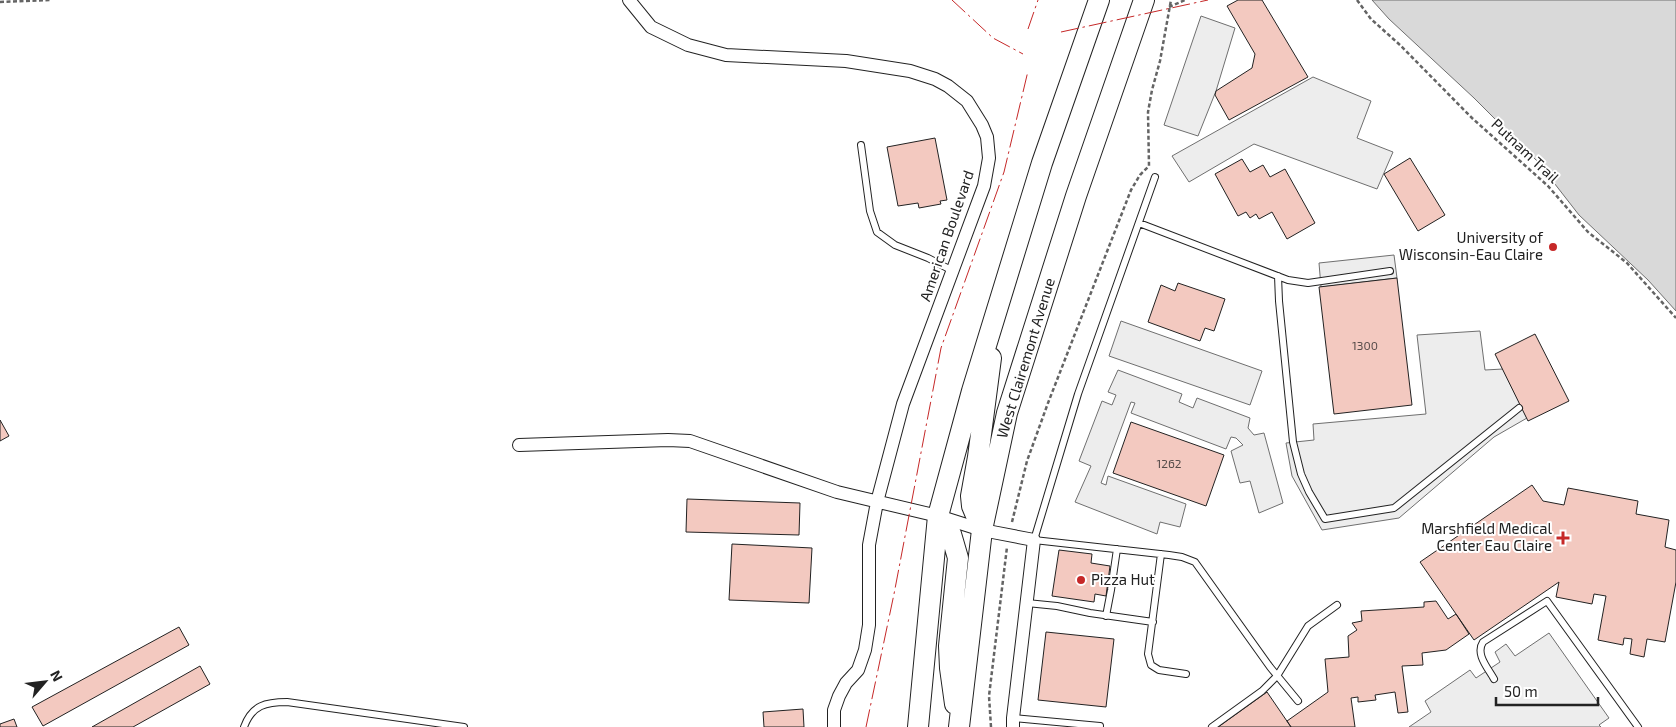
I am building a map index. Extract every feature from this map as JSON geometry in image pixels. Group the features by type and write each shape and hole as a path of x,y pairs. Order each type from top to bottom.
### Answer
{"main road":[{"path":"918,727 938,516 972,391 1042,163 1099,0"},
{"name":"West Clairemont Avenue","path":"959,725 982,530 1007,413 1076,196 1144,0"},
{"path":"982,530 972,506 971,496 985,412 998,307"},
{"path":"938,516 951,534 958,558 949,646 953,693 959,725"}],"street":[{"name":"American Boulevard","path":"629,0 651,26 688,44 726,55 846,62 910,71 935,79 948,86 967,102 982,125 987,137 990,158 984,186 903,404 877,502 869,545 869,626 865,650 858,670 839,696 834,710 834,727"},
{"path":"519,445 668,440 690,441 837,492 938,516 982,530 1034,540 1013,722"}],"lane":[{"path":"861,145 870,211 877,232 895,245 928,258 953,271"},
{"path":"1155,177 1078,394 1034,540 1190,559 1198,564 1277,676 1298,702"},
{"path":"1139,223 1288,280 1308,283 1390,271"},
{"path":"1278,276 1278,301 1293,442 1301,474 1309,492 1325,518 1394,508 1518,408"},
{"path":"1106,616 1117,549"},
{"path":"1161,554 1148,654 1151,665 1159,670 1186,674"},
{"path":"1494,679 1479,651 1483,642 1547,601 1638,727"},
{"path":"1027,603 1057,606 1106,616 1153,622"},
{"path":"1212,727 1262,691 1277,676 1308,626 1337,605"},
{"path":"244,727 246,720 257,707 270,702 287,702 464,727"},
{"path":"1013,722 1100,726"}],"path":[{"path":"0,2 51,0"},
{"path":"992,727 989,696 1009,534 1028,461 1048,403 1132,190 1140,175 1149,166 1148,112 1171,0"},
{"path":"1169,7 1185,0"},
{"name":"Putnam Trail","path":"1357,0 1371,19 1400,45 1472,118 1548,186 1588,232 1627,263 1676,318"}],"shaded area":[{"path":"1372,0 1676,0 1676,311 1648,280 1579,215 1537,161 1474,98 1389,19"},
{"path":"1201,16 1235,28 1216,91 1198,136 1164,125"},
{"path":"1313,77 1371,101 1357,138 1393,152 1377,189 1254,144 1189,182 1172,156"},
{"path":"1394,255 1397,278 1321,287 1319,263"},
{"path":"1121,321 1262,371 1250,405 1109,356"},
{"path":"1480,331 1485,370 1503,369 1527,418 1494,437 1399,518 1322,530 1292,476 1286,443 1314,440 1313,424 1426,414 1417,335"},
{"path":"1118,370 1182,394 1179,402 1193,408 1197,398 1250,418 1248,428 1254,435 1264,433 1283,503 1259,513 1250,481 1240,483 1231,451 1243,445 1236,438 1231,437 1226,449 1131,413 1135,403 1131,402 1101,483 1106,485 1108,476 1186,504 1180,527 1160,522 1157,534 1075,502 1091,466 1079,461 1102,401 1112,405 1116,395 1108,392"},
{"path":"1549,633 1609,718 1599,725 1601,727 1409,727 1431,712 1425,701 1470,670 1476,678 1500,662 1495,652 1506,644 1515,656"}],"building":[{"path":"1238,0 1262,0 1308,77 1229,120 1215,95 1216,91 1252,68 1255,54 1227,6"},
{"path":"935,138 947,200 940,201 941,204 919,208 918,203 898,206 887,147"},
{"path":"1410,158 1445,215 1418,231 1384,174"},
{"path":"1242,159 1250,172 1263,165 1270,177 1285,169 1315,223 1287,239 1272,212 1259,219 1256,214 1250,218 1246,212 1238,216 1215,174"},
{"path":"1397,278 1412,405 1334,414 1319,287"},
{"path":"1178,283 1225,299 1214,331 1205,328 1200,341 1148,322 1161,285 1175,291"},
{"path":"1535,334 1569,401 1528,421 1495,354"},
{"path":"0,420 9,436 0,441"},
{"path":"1131,422 1224,455 1206,506 1113,473"},
{"path":"1532,485 1543,501 1564,505 1568,488 1638,501 1636,514 1669,520 1665,547 1676,550 1676,582 1665,642 1647,639 1644,657 1630,654 1632,639 1624,638 1623,645 1598,640 1606,596 1594,594 1592,604 1556,597 1559,582 1474,640 1420,562"},
{"path":"687,499 800,503 799,535 686,532"},
{"path":"732,544 812,548 809,603 729,600"},
{"name":"Pizza Hut","path":"1059,550 1092,554 1091,563 1110,566 1106,596 1095,594 1094,602 1052,596"},
{"path":"1436,601 1448,619 1456,614 1469,634 1446,650 1422,653 1423,665 1402,666 1408,712 1398,713 1395,692 1375,695 1376,700 1358,702 1358,697 1351,698 1355,727 1291,727 1287,721 1328,692 1325,659 1349,657 1348,636 1357,630 1352,623 1362,621 1361,611 1424,607 1424,602"},
{"path":"179,627 189,645 43,726 32,707"},
{"path":"1046,632 1114,639 1106,707 1038,700"},
{"path":"200,666 210,684 133,727 92,727"},
{"path":"1267,692 1291,727 1218,727"},
{"path":"803,709 804,727 764,727 763,712"},
{"path":"14,719 17,727 0,727 0,724"}],"power":[{"path":"952,0 993,38 1023,54"},
{"path":"1028,29 1038,0"},
{"path":"1061,32 1208,0"},
{"path":"866,727 894,594 941,348 1004,172 1028,71"}],"place":[{"name":"University of Wisconsin-Eau Claire","path":"1553,247"},
{"name":"Marshfield Medical Center Eau Claire","path":"1563,538"},
{"name":"Pizza Hut","path":"1081,580"}]}
